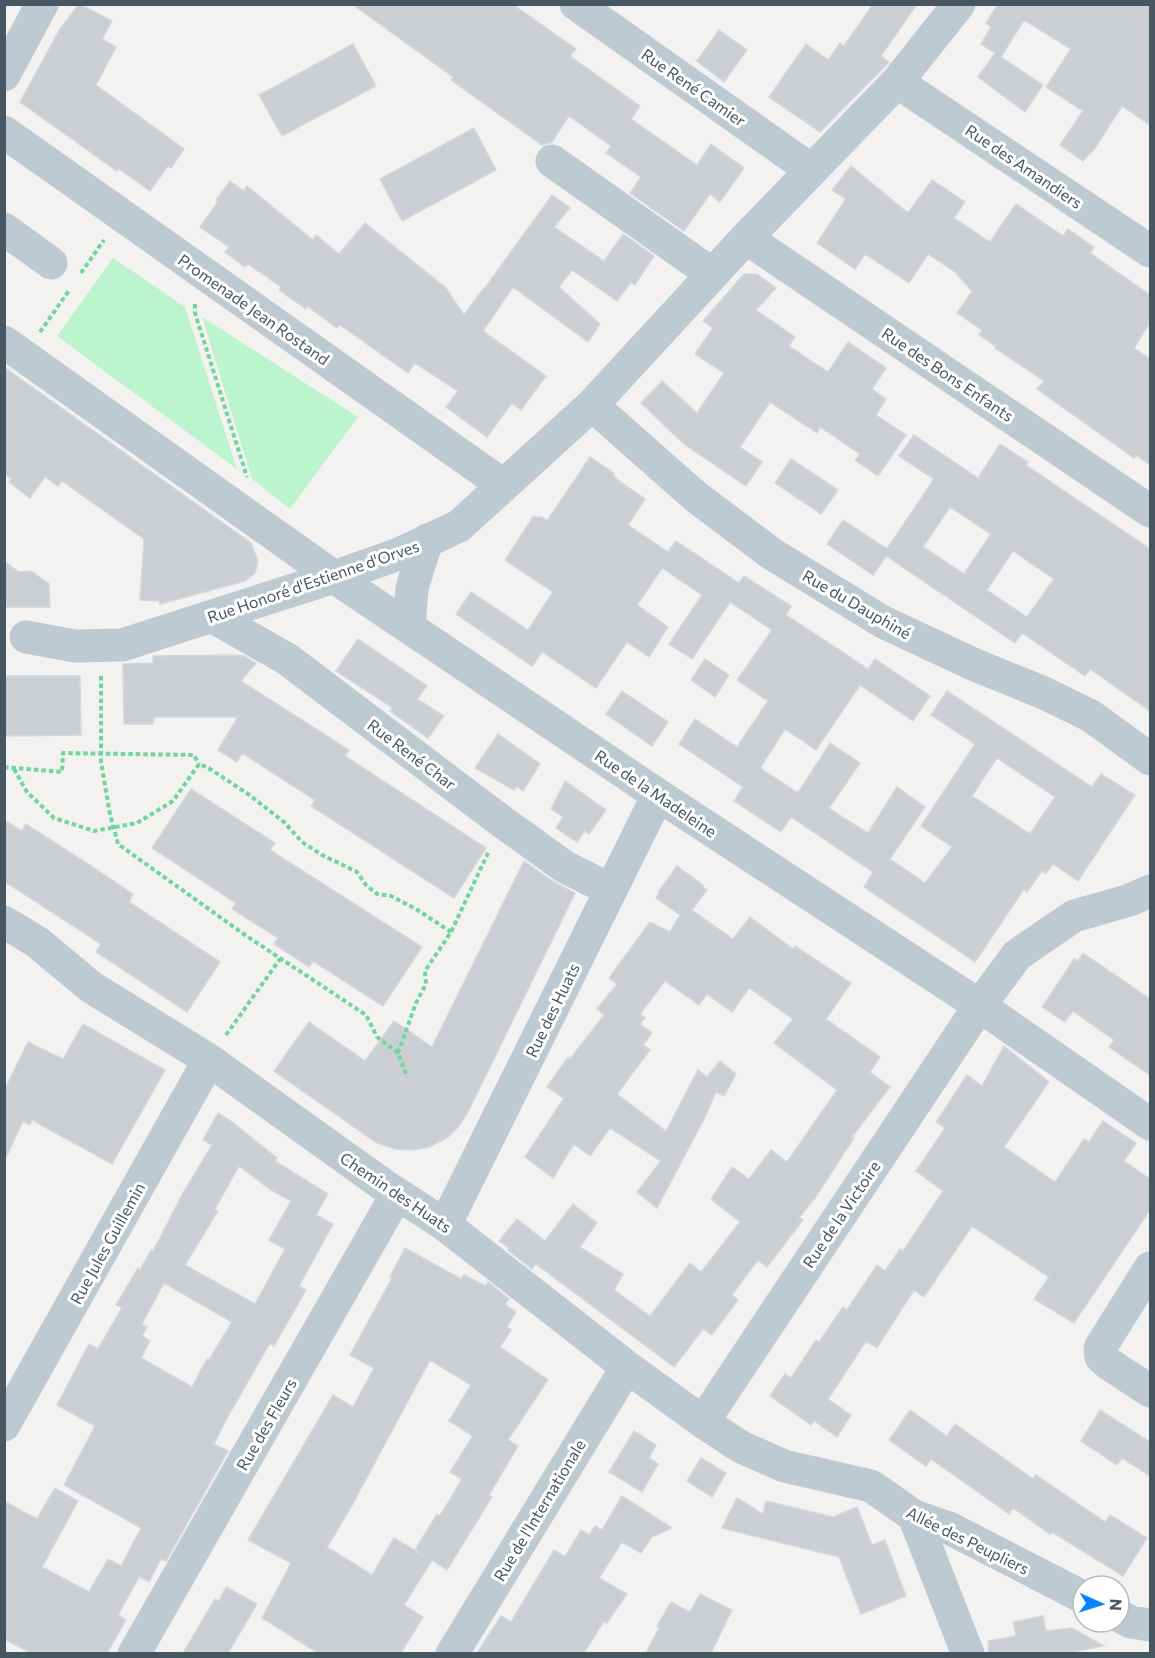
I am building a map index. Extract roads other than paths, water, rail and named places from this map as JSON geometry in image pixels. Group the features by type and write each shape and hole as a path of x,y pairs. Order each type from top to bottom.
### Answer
{"street":[{"path":"4,75 42,4"},
{"name":"Rue René Camier","path":"576,4 811,170"},
{"name":"Rue Honoré d'Estienne d'Orves","path":"15,637 75,646 122,645 334,577 399,554 459,526 591,405 746,238 897,82 959,4"},
{"name":"Rue des Amandiers","path":"897,82 1150,251"},
{"name":"Promenade Jean Rostand","path":"4,132 503,485"},
{"path":"552,161 712,274"},
{"path":"4,229 51,263"},
{"name":"Rue des Bons Enfants","path":"746,238 1150,511"},
{"path":"4,342 334,577"},
{"name":"Rue du Dauphiné","path":"591,405 695,496 772,554 883,622 1091,716 1150,759"},
{"path":"409,627 412,588 427,540"},
{"name":"Rue de la Madeleine","path":"334,577 658,795 980,1005 1150,1124"},
{"name":"Rue René Char","path":"213,617 287,659 565,867 611,890"},
{"name":"Rue Honoré d'Estienne d'Orves","path":"15,637 101,628 176,627"},
{"name":"Rue des Huats","path":"445,1225 658,795"},
{"name":"Rue de la Victoire","path":"703,1422 980,1005 1017,955 1074,916 1130,900 1150,891"},
{"name":"Chemin des Huats","path":"4,922 37,942 91,987 209,1060 397,1194 445,1225 627,1367 703,1422 741,1447 783,1467"},
{"name":"Rue Jules Guillemin","path":"4,1425 209,1060"},
{"name":"Rue des Fleurs","path":"134,1653 397,1194"},
{"path":"1150,1268 1106,1335 1100,1348 1101,1357 1109,1364 1150,1391"},
{"name":"Rue de l'Internationale","path":"452,1653 627,1367"},
{"name":"Allée des Peupliers","path":"783,1467 871,1486 914,1516 949,1528 1071,1591"},
{"path":"914,1516 968,1653"},
{"path":"1131,1622 1150,1625"}]}
